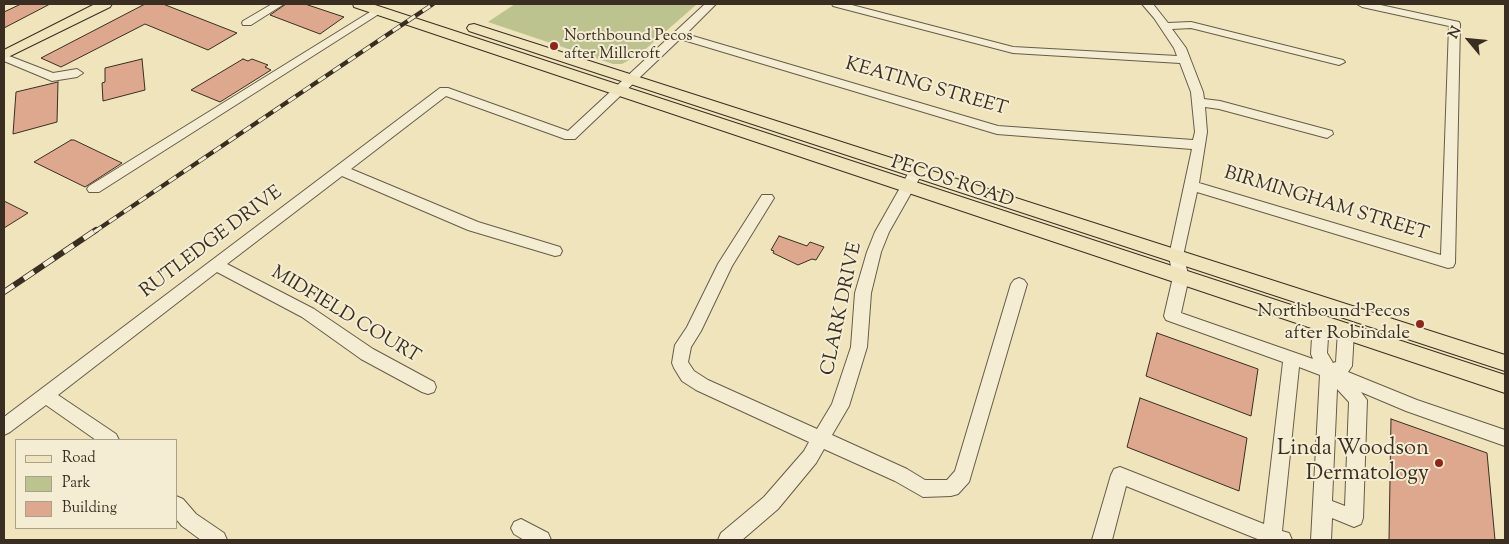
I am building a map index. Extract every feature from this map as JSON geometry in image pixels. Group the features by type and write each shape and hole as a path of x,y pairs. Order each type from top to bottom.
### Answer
{"main road":[{"path":"4,56 105,4"},
{"path":"360,4 624,84"},
{"name":"PECOS ROAD","path":"399,4 624,84 912,178 1182,277 1505,384"},
{"name":"PECOS ROAD","path":"624,84 709,119 1176,256 1505,363"}],"street":[{"path":"247,23 279,4"},
{"path":"624,84 711,4"},
{"path":"837,4 1013,50 1185,60"},
{"path":"1147,4 1180,48 1197,92 1201,132 1192,186 1176,256 1182,277 1172,316 1329,371 1412,406 1505,438"},
{"name":"BIRMINGHAM STREET","path":"1192,186 1448,263 1455,24 1362,4"},
{"path":"94,189 378,10"},
{"path":"1165,26 1191,25 1339,62"},
{"name":"KEATING STREET","path":"678,35 997,130 1200,145"},
{"path":"4,56 52,77 77,73"},
{"name":"RUTLEDGE DRIVE","path":"4,427 444,91 570,136 624,84"},
{"path":"1198,102 1220,105 1327,134"},
{"path":"341,170 473,226 555,251"},
{"name":"CLARK DRIVE","path":"728,540 771,503 810,457 840,406 859,346 863,293 874,252 882,232 912,178"},
{"path":"767,198 725,264 693,332 683,346 680,363 688,376 702,385 901,475 924,489 951,488 963,476 1018,284"},
{"name":"MIDFIELD COURT","path":"216,265 308,313 367,354 428,387"},
{"path":"1321,322 1318,354 1329,371 1358,400 1354,518 1322,506"},
{"path":"1329,371 1344,366 1346,331"},
{"path":"1102,540 1120,475 1277,538 1292,358"},
{"path":"1321,540 1329,371"},
{"path":"45,395 109,439"},
{"path":"178,507 189,520 217,540"},
{"path":"521,528 542,540"}],"green space":[{"path":"515,4 697,4 640,54 622,64 613,64 488,22"}],"building":[{"path":"21,4 50,4 4,28 4,12"},
{"path":"145,4 163,4 237,33 208,50 145,24 61,67 41,58"},
{"path":"286,4 305,4 344,17 320,34 270,15"},
{"path":"142,59 145,90 103,101 102,83 105,82 105,68"},
{"path":"243,59 248,61 252,59 268,65 265,67 271,70 220,102 191,90"},
{"path":"58,82 57,122 13,134 16,92"},
{"path":"71,140 122,163 85,187 34,162"},
{"path":"4,201 28,213 4,228"},
{"path":"779,236 807,246 810,242 824,247 816,260 812,259 798,265 773,253 774,251 771,250"},
{"path":"1157,333 1258,369 1251,416 1146,376"},
{"path":"1140,398 1247,438 1239,491 1127,447"},
{"path":"1391,419 1487,453 1495,540 1389,540"}],"railway":[{"path":"94,232 433,4"},
{"path":"4,292 96,230"}],"place":[{"name":"Northbound Pecos after Millcroft","path":"554,46"},
{"name":"Northbound Pecos after Robindale","path":"1420,324"},
{"name":"Linda Woodson Dermatology","path":"1439,463"}]}
